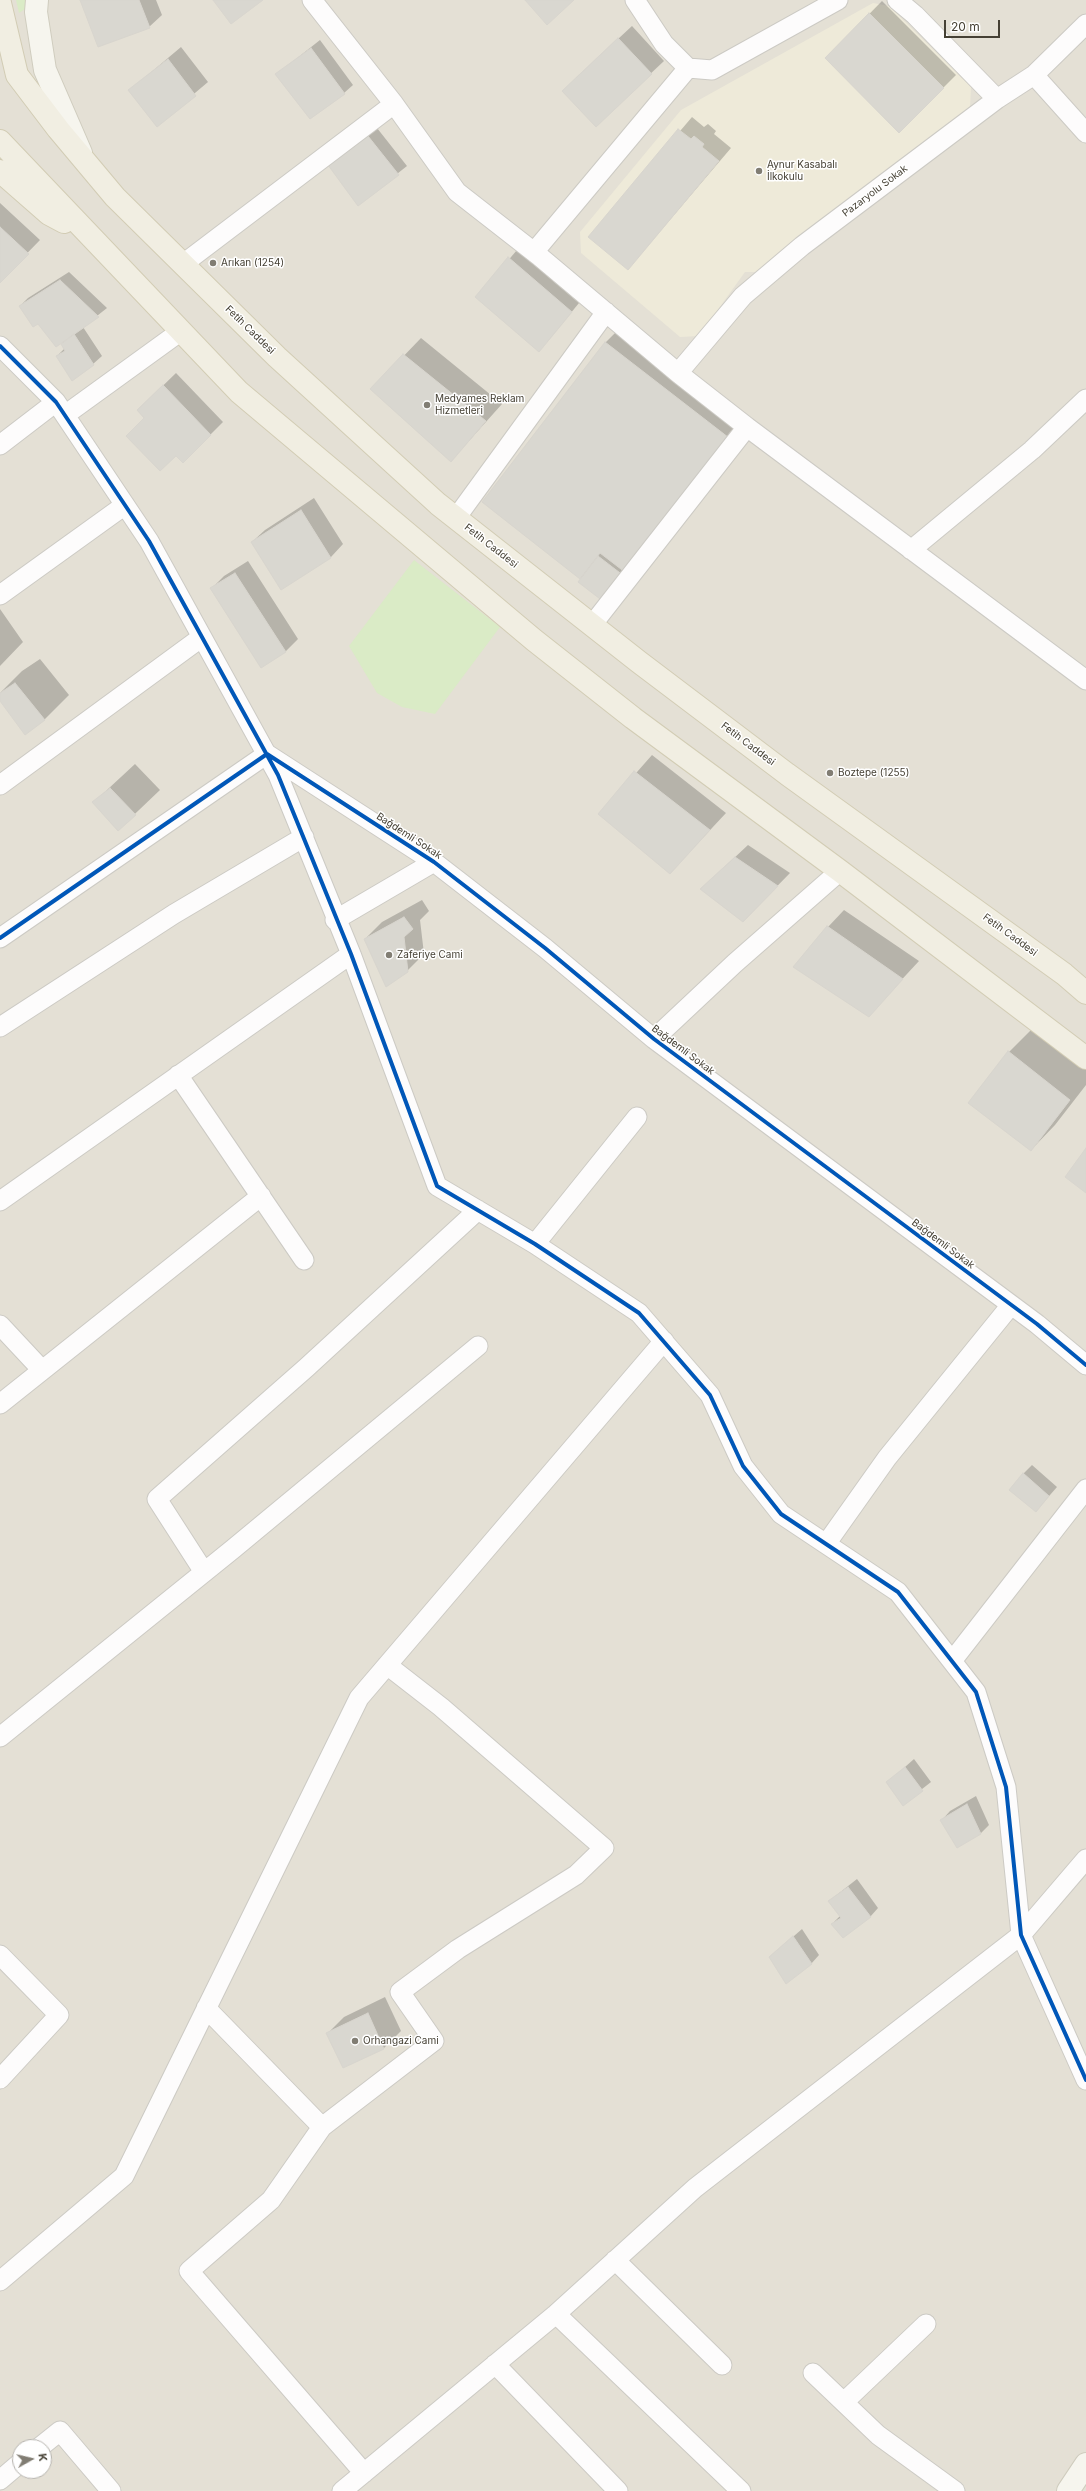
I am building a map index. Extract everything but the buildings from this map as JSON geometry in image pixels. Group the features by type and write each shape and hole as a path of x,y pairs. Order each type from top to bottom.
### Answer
{"main road":[{"path":"37,0 36,12 44,70 85,161"},
{"name":"Fetih Caddesi","path":"0,4 9,68 115,197 277,357 456,518 592,625 781,769 1064,974 1086,993"},
{"path":"0,141 239,392 534,640 633,718 840,871 1086,1058"},
{"path":"0,171 49,214 92,238"},
{"path":"1068,2491 1086,2464"}],"street":[{"path":"312,0 394,104 457,192 534,252 678,373 747,427 1086,680"},
{"path":"635,0 664,44 688,68 712,70 838,0"},
{"path":"897,0 915,14 997,99"},
{"name":"Pazaryolu Sokak","path":"678,373 743,296 802,246 997,99 1034,75 1086,24"},
{"path":"534,252 688,68"},
{"path":"1034,75 1086,133"},
{"path":"182,264 394,104"},
{"path":"456,518 606,312"},
{"path":"0,445 61,409 181,331"},
{"path":"0,346 61,409 149,541 278,775 304,837 335,920 351,954 437,1186 535,1244 639,1313 710,1395 748,1472 782,1514 898,1592 976,1692 1006,1787 1021,1935 1086,2080"},
{"path":"911,550 1032,450 1086,399"},
{"path":"592,625 747,427"},
{"path":"0,595 125,505"},
{"path":"0,785 202,637"},
{"path":"0,938 267,754"},
{"name":"Bağdemli Sokak","path":"267,754 434,862 545,948 654,1039 1011,1305 1086,1365"},
{"path":"0,1027 174,914 304,837"},
{"path":"335,920 434,862"},
{"path":"654,1039 735,963 840,871"},
{"path":"0,1201 351,954"},
{"path":"178,1075 304,1260"},
{"path":"535,1244 637,1117"},
{"path":"0,1404 261,1196"},
{"path":"204,1572 157,1499 306,1368 478,1210"},
{"path":"826,1544 887,1458 1011,1305"},
{"path":"0,1324 42,1370"},
{"path":"0,2281 124,2176 358,1698 664,1341"},
{"path":"0,1736 204,1572 478,1346"},
{"path":"952,1661 1086,1489"},
{"path":"364,2473 189,2271 271,2200 322,2127 434,2041 400,1992 458,1949 576,1875 604,1848 441,1707 387,1665"},
{"path":"342,2491 556,2314 695,2188 1021,1935 1086,1859"},
{"path":"0,1955 59,2016 0,2079"},
{"path":"206,2008 322,2127"},
{"path":"615,2260 722,2365"},
{"path":"556,2314 740,2491"},
{"path":"844,2402 926,2324"},
{"path":"495,2364 618,2491"},
{"path":"813,2373 878,2434 955,2491"},
{"path":"50,2439 60,2431 111,2491"},
{"path":"0,2480 12,2470"}],"shaded area":[{"path":"0,0 1086,0 1086,2491 0,2491"},
{"name":"Aynur Kasabalı İlkokulu","path":"873,3 889,6 971,87 970,107 760,272 745,272 699,336 680,337 581,253 580,232 681,110"}],"green space":[{"path":"16,0 31,0 31,5 19,13"},
{"path":"414,560 500,627 435,714 402,707 377,693 349,646"}],"cycle path":[{"path":"0,346 56,402 149,541 278,775 351,954 437,1186 535,1244 639,1313 710,1395 743,1466 781,1514 898,1592 976,1692 1006,1787 1021,1935 1086,2080"},
{"path":"0,938 267,754 434,862 545,948 654,1039 1037,1324 1086,1365"}],"place":[{"name":"Aynur Kasabalı İlkokulu","path":"759,171"},
{"name":"Arıkan (1254)","path":"213,263"},
{"name":"Medyames Reklam Hizmetleri","path":"427,405"},
{"name":"Boztepe (1255)","path":"830,773"},
{"name":"Zaferiye Cami","path":"389,955"},
{"name":"Orhangazi Cami","path":"355,2041"}]}
